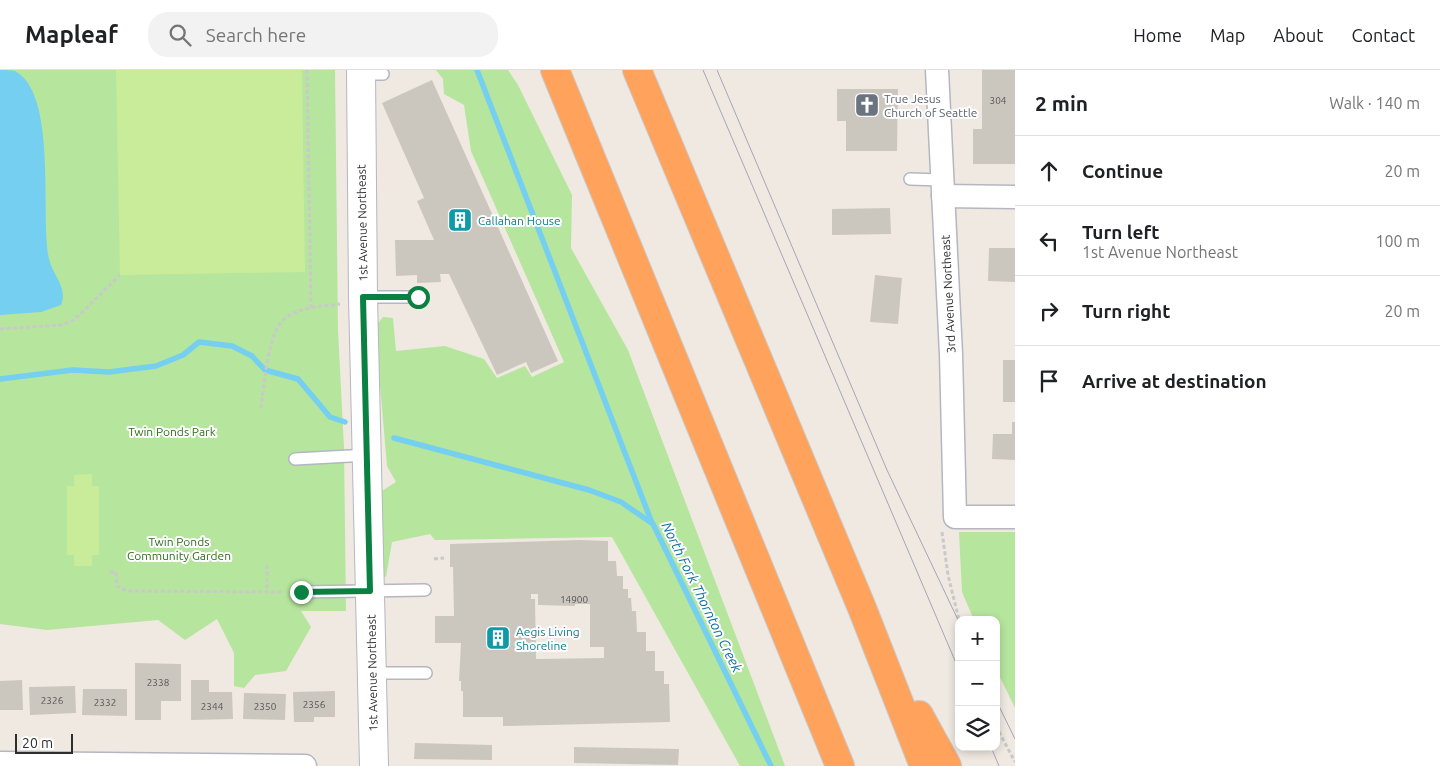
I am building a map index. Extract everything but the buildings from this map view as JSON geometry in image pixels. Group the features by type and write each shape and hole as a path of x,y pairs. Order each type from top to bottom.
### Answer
{"highway":[{"path":"555,70 840,766"},
{"path":"637,70 862,608 924,766"},
{"path":"862,608 947,766"}],"street":[{"name":"3rd Avenue Northeast","path":"938,70 951,354 955,517 1015,518"},
{"name":"1st Avenue Northeast","path":"368,72 352,300 368,455 372,673 370,764"},
{"path":"942,188 1015,197"},
{"path":"0,763 305,766"}],"lane":[{"path":"910,180 942,188"},
{"path":"352,300 418,297"},
{"path":"295,459 368,455"},
{"path":"301,592 425,590"},
{"path":"372,673 426,673"}],"path":[{"path":"307,70 312,307"},
{"path":"0,329 61,325 74,320 120,275"},
{"path":"260,408 272,345 279,324 286,318 312,307 352,300"},
{"path":"434,559 444,558"},
{"path":"267,565 267,592"},
{"path":"110,572 116,572 117,586 127,592 284,592"},
{"path":"1000,734 1015,762"}],"green space":[{"name":"Twin Ponds Park","path":"0,70 335,70 338,330 344,448 346,611 301,611 311,627 286,671 255,675 244,688 234,686 234,653 217,619 185,640 158,620 47,630 0,624"},
{"path":"116,70 302,70 305,272 120,275"},
{"path":"436,70 508,70 518,85 572,195 571,248 628,350 785,766 740,766 612,537 435,540 430,534 392,542 386,577 378,575 374,496 396,482 387,466 375,327 383,317 393,318 396,351 445,346 484,359 497,378 525,366 532,377 564,362 471,151 464,105 444,94 443,79"},
{"path":"92,474 92,486 99,486 99,555 92,555 92,566 74,566 74,555 67,555 67,486 74,486 74,475"},
{"path":"959,532 1015,532 1015,708 1000,677 1000,616 972,616 962,592"}],"water":[{"path":"0,70 15,71 28,84 37,104 42,130 49,259 61,287 63,299 61,305 41,312 0,315"}],"waterway":[{"path":"477,70 652,523"},
{"name":"North Fork Thornton Creek","path":"0,379 73,370 109,372 156,366 183,355 199,342 232,346 252,356 265,370 298,379 330,417 345,422"},
{"name":"North Fork Thornton Creek","path":"394,438 589,490 621,502 653,524 771,766"}],"tram line":[{"path":"703,70 955,661"},
{"path":"717,70 887,470 956,616"},
{"path":"999,706 1015,739"},
{"path":"993,751 999,766"}],"place":[{"name":"True Jesus Church of Seattle","path":"867,105"},
{"name":"Callahan House","path":"460,220"},
{"name":"Aegis Living Shoreline","path":"498,638"}],"route":[{"path":"301,592 370,591 363,297 418,297"}],"park label":[{"name":"Twin Ponds Community Garden","path":"179,548"}]}
